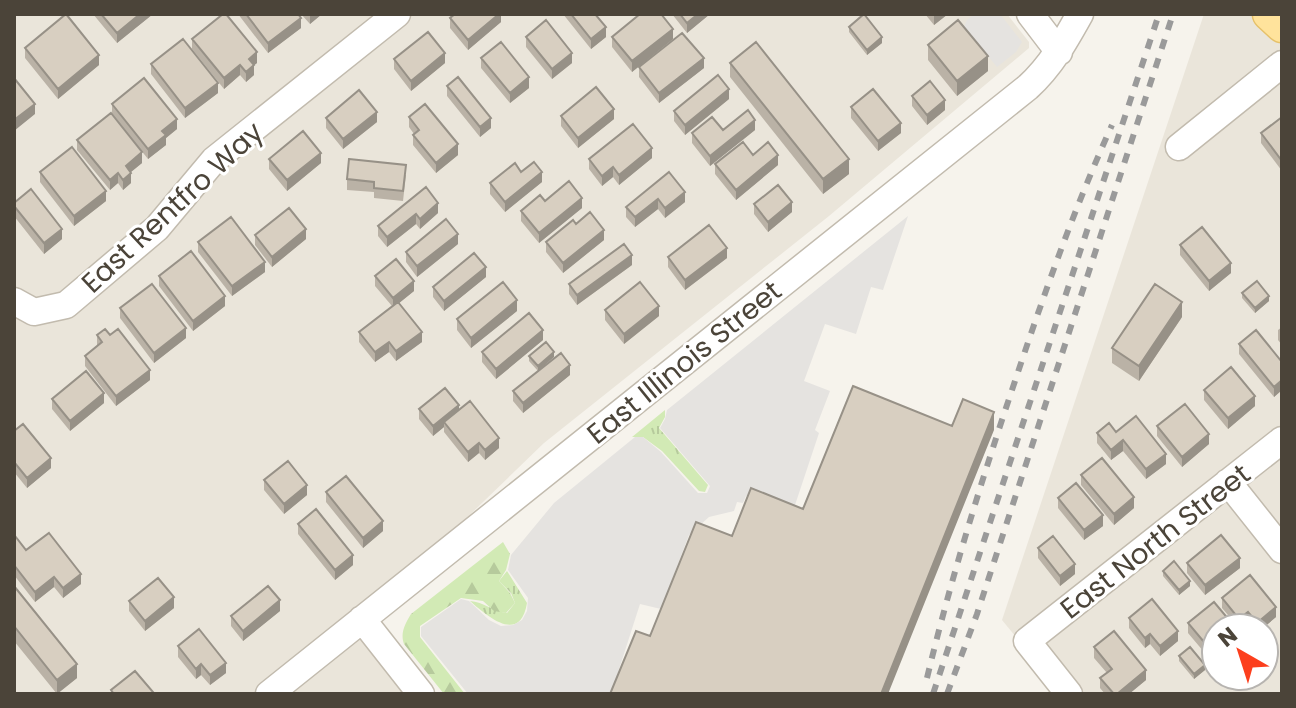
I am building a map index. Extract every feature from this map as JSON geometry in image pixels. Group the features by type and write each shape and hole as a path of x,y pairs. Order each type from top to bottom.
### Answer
{"main road":[{"path":"1269,14 1282,26"}],"street":[{"name":"East Rentfro Way","path":"14,301 34,312 66,305 157,228 214,160 397,14"},
{"path":"1030,14 1059,52"},
{"name":"East Illinois Street","path":"269,694 1028,87 1059,52 1080,14"},
{"path":"1179,147 1282,64"},
{"name":"East North Street","path":"1069,694 1027,641 1282,440"},
{"path":"1228,482 1282,550"},
{"path":"362,619 421,694"}],"shaded area":[{"path":"14,14 1007,14 1029,42 1029,48 829,216 544,443 362,619 421,694 14,694"},
{"path":"974,14 1000,14 1022,42 1016,52 997,67 964,27"},
{"path":"1204,14 1282,14 1282,694 1063,694 1002,620"},
{"path":"908,216 883,290 871,287 856,334 825,324 804,381 830,391 815,430 819,433 793,511 746,496 743,503 737,502 734,511 709,517 689,535 661,609 640,604 611,694 468,694 421,636 421,627 461,599 469,601 489,620 501,626 522,620 527,611 528,598 508,570 511,555 554,503 635,437 643,437 661,452 698,493 707,493 710,486 660,428 667,410"}],"green space":[{"path":"665,410 659,428 708,485 705,492 699,491 662,451 643,437 632,437"},
{"path":"503,542 510,554 499,581 515,603 506,613 494,611 483,601 461,598 420,626 420,637 465,694 444,694 404,644 405,625 411,614"},
{"path":"507,571 527,603 518,623 510,625 485,614 470,601 507,613 515,603 511,593 499,581"}],"building":[{"path":"66,14 99,55 58,89 25,48"},
{"path":"101,14 140,14 117,33"},
{"path":"223,14 257,52 249,59 254,65 246,72 240,65 224,78 192,39"},
{"path":"246,14 298,14 301,18 268,43"},
{"path":"455,14 499,14 468,40 450,18"},
{"path":"571,14 595,14 606,27 591,39"},
{"path":"640,14 661,14 673,29 632,61 612,37"},
{"path":"680,14 698,14 687,23"},
{"path":"864,14 882,37 867,50 849,27"},
{"path":"546,20 572,53 552,69 526,37"},
{"path":"958,20 988,56 957,81 928,45"},
{"path":"428,32 445,53 411,81 394,59"},
{"path":"682,33 704,58 659,93 639,67"},
{"path":"183,39 218,83 185,108 151,64"},
{"path":"501,42 529,77 510,93 481,58"},
{"path":"756,42 849,159 823,179 730,63"},
{"path":"718,75 729,89 685,125 674,111"},
{"path":"458,77 491,118 480,127 447,86"},
{"path":"14,78 35,104 14,120"},
{"path":"144,78 177,119 162,131 166,135 148,149 112,104"},
{"path":"930,81 945,100 927,115 912,96"},
{"path":"596,87 614,109 578,138 561,116"},
{"path":"873,89 901,123 878,141 851,107"},
{"path":"359,90 377,112 343,139 326,118"},
{"path":"425,104 458,144 436,163 413,135 419,130 409,117"},
{"path":"748,110 755,120 710,156 692,133 712,117 723,130"},
{"path":"111,113 142,152 126,166 131,173 123,180 118,173 110,180 77,140"},
{"path":"1282,117 1282,161 1261,133"},
{"path":"633,124 652,148 619,175 613,167 602,176 589,159"},
{"path":"303,131 321,153 287,180 269,159"},
{"path":"743,142 753,155 768,142 778,155 736,190 715,164"},
{"path":"72,147 106,191 74,216 40,172"},
{"path":"349,159 406,165 403,191 374,188 374,182 347,179"},
{"path":"534,162 542,172 505,202 490,183 515,163 521,172"},
{"path":"669,172 685,192 665,208 658,199 635,217 626,207"},
{"path":"569,181 582,198 539,233 521,211 540,195 545,201"},
{"path":"778,185 792,202 768,222 754,204"},
{"path":"426,187 438,203 420,219 416,214 387,237 378,226"},
{"path":"31,189 62,229 44,243 14,206"},
{"path":"289,208 306,229 272,257 255,235"},
{"path":"590,212 604,230 563,263 546,242 573,220 576,224"},
{"path":"231,217 265,262 232,286 198,242"},
{"path":"446,219 458,234 417,266 406,252"},
{"path":"709,225 727,248 685,280 668,257"},
{"path":"1202,227 1231,263 1209,281 1180,245"},
{"path":"624,244 632,255 577,295 569,284"},
{"path":"191,251 225,296 193,321 159,276"},
{"path":"474,253 486,267 444,301 433,287"},
{"path":"396,259 414,281 393,298 375,276"},
{"path":"1257,281 1269,296 1255,308 1242,293"},
{"path":"503,282 517,300 471,338 457,319"},
{"path":"640,282 659,306 624,334 605,310"},
{"path":"152,284 186,328 154,353 120,308"},
{"path":"1155,284 1182,302 1139,366 1112,348"},
{"path":"398,302 422,332 396,351 389,342 375,352 359,332"},
{"path":"529,313 543,330 496,369 482,352"},
{"path":"105,329 110,335 118,329 150,370 116,396 85,356 102,342 97,335"},
{"path":"1256,330 1282,362 1282,380 1274,387 1239,344"},
{"path":"546,342 554,352 538,366 529,356"},
{"path":"561,353 570,365 523,403 513,391"},
{"path":"1231,367 1255,396 1228,418 1204,390"},
{"path":"86,371 104,393 70,421 52,399"},
{"path":"853,386 952,426 963,399 994,412 881,694 610,694 636,631 650,636 696,522 732,536 751,488 803,509"},
{"path":"445,388 459,405 433,426 419,409"},
{"path":"470,401 499,438 485,450 479,443 468,452 444,422"},
{"path":"1185,404 1209,434 1182,457 1157,426"},
{"path":"1136,416 1166,454 1146,469 1123,440 1111,450 1097,433 1109,423 1116,432"},
{"path":"23,424 51,458 27,478 14,462 14,431"},
{"path":"1102,458 1134,497 1114,514 1081,475"},
{"path":"288,461 307,485 284,504 264,480"},
{"path":"346,476 383,521 363,538 326,492"},
{"path":"1076,483 1103,515 1084,530 1058,498"},
{"path":"316,509 353,555 335,570 298,524"},
{"path":"49,533 81,574 63,588 54,577 35,592 14,565 14,537 26,550"},
{"path":"1221,535 1240,558 1205,585 1187,563"},
{"path":"1053,536 1075,564 1060,576 1038,548"},
{"path":"1174,561 1190,581 1179,590 1163,571"},
{"path":"1250,575 1276,607 1270,612 1233,612 1222,598"},
{"path":"158,578 174,597 145,621 129,601"},
{"path":"14,586 77,664 57,680 14,626"},
{"path":"268,586 280,600 243,631 231,616"},
{"path":"1152,599 1178,631 1160,646 1150,634 1145,638 1129,618"},
{"path":"1214,602 1222,612 1202,612"},
{"path":"1200,613 1200,637 1188,623"},
{"path":"199,629 226,663 210,675 201,664 196,669 178,646"},
{"path":"1114,631 1146,670 1117,694 1100,678 1112,669 1094,647"},
{"path":"1190,647 1200,659 1200,669 1194,674 1179,656"},
{"path":"135,671 153,692 114,694 111,690"}],"railway":[{"path":"933,694 1159,14"},
{"path":"947,694 977,614 1173,14"},
{"path":"927,678 946,603 1015,381 1060,252 1112,125"}]}
